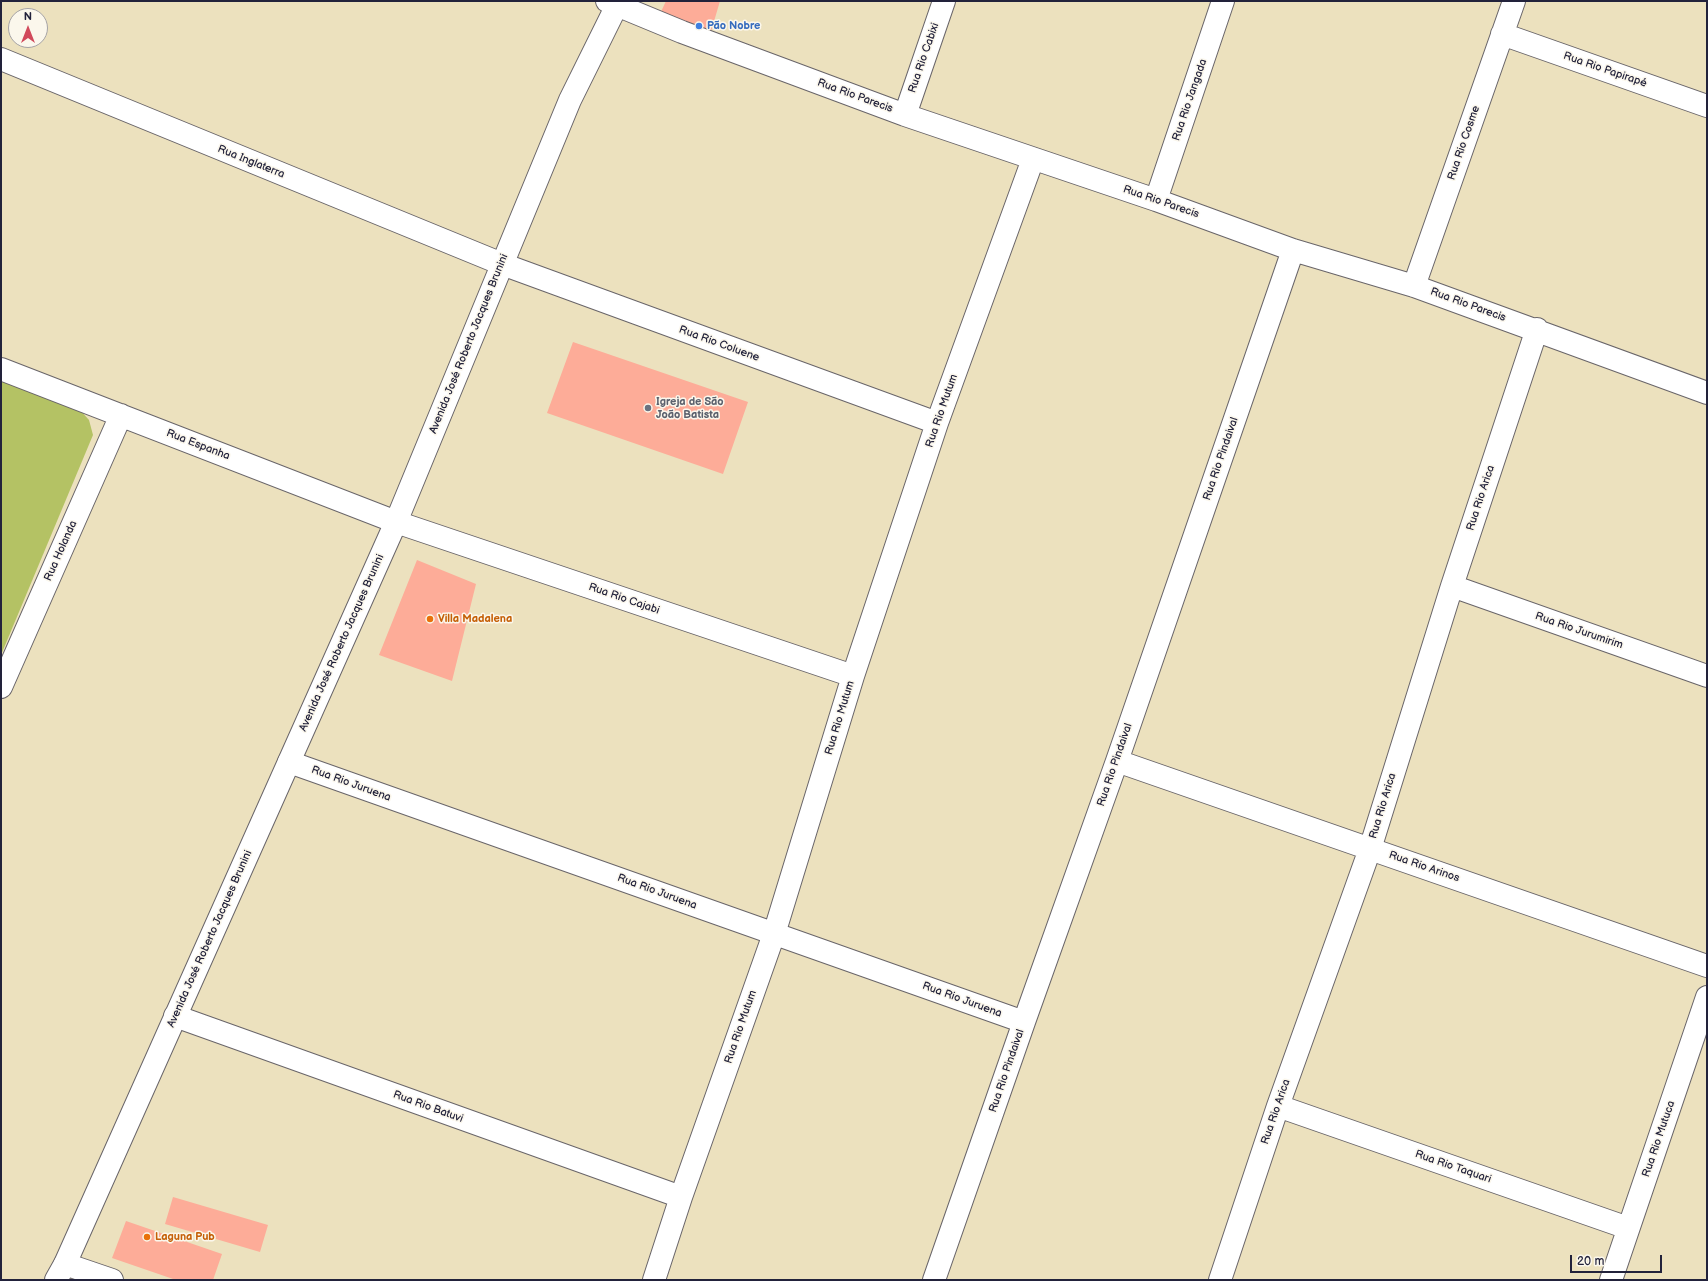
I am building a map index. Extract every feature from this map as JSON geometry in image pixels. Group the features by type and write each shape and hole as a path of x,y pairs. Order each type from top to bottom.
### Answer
{"street":[{"name":"Rua Rio Cabixi","path":"905,115 944,1"},
{"name":"Rua Rio Jangada","path":"1156,200 1223,1"},
{"name":"Rua Rio Cosme","path":"1414,286 1514,1"},
{"name":"Rua Rio Parecis","path":"614,2 682,32 905,115 1156,200 1293,250 1414,286 1537,329 1707,393"},
{"name":"Avenida José Roberto Jacques Brunini","path":"60,1272 396,522 570,100 614,2"},
{"name":"Rua Rio Papirapé","path":"1502,34 1707,106"},
{"name":"Rua Inglaterra","path":"1,59 502,264"},
{"name":"Rua Rio Mutum","path":"654,1280 681,1197 774,934 853,676 937,423 1033,159"},
{"name":"Rua Rio Pindaival","path":"934,1280 1117,761 1293,250"},
{"name":"Rua Rio Coluene","path":"502,264 937,423"},
{"name":"Rua Rio Arica","path":"1220,1280 1278,1106 1370,849 1452,586 1537,329"},
{"name":"Rua Espanha","path":"1,369 396,522"},
{"name":"Rua Holanda","path":"1,687 121,416"},
{"name":"Rua Rio Cajabi","path":"396,522 853,676"},
{"name":"Rua Rio Jurumirim","path":"1452,586 1707,676"},
{"name":"Rua Rio Arinos","path":"1117,761 1707,966"},
{"name":"Rua Rio Juruena","path":"289,762 1024,1022"},
{"name":"Rua Rio Mutuca","path":"1611,1280 1628,1228 1699,1045 1707,998"},
{"name":"Rua Rio Batuvi","path":"176,1016 681,1197"},
{"name":"Rua Rio Taquari","path":"1278,1106 1628,1228"},
{"path":"60,1272 112,1280"}],"green space":[{"path":"1,380 80,410 89,420 93,435 1,655"}],"building":[{"name":"Pão Nobre","path":"666,1 720,1 710,35 659,16"},
{"name":"Igreja de São João Batista","path":"573,342 748,402 723,474 547,413"},
{"name":"Villa Madalena","path":"417,560 476,584 452,681 379,655"},
{"path":"173,1197 268,1225 260,1252 165,1224"},
{"name":"Laguna Pub","path":"126,1221 222,1254 213,1280 176,1280 112,1258"}],"place":[{"name":"Pão Nobre","path":"699,26"},
{"name":"Igreja de São João Batista","path":"648,408"},
{"name":"Villa Madalena","path":"430,619"},
{"name":"Laguna Pub","path":"147,1237"}]}
